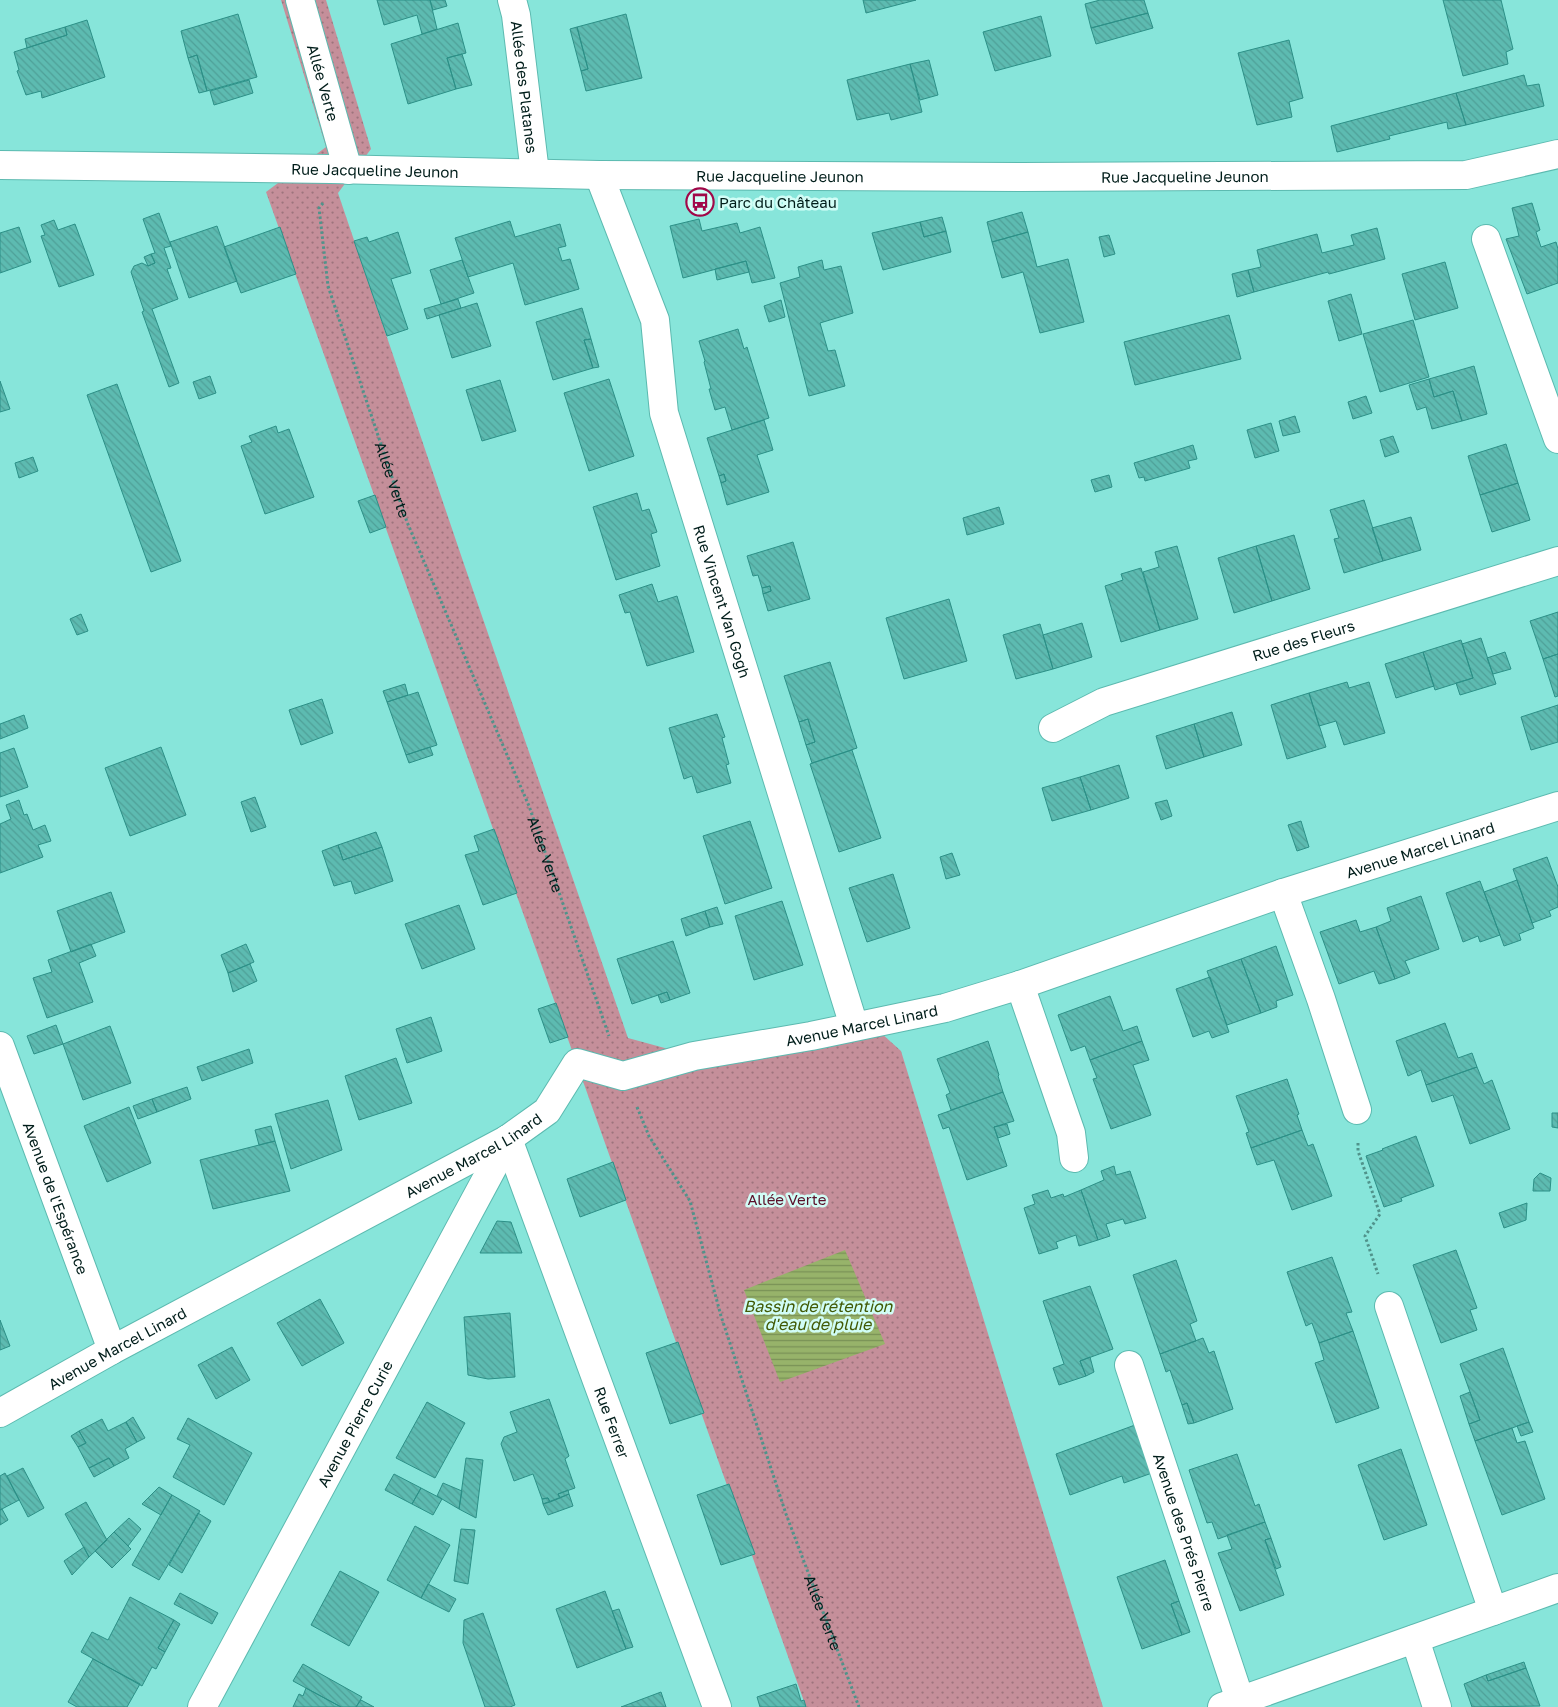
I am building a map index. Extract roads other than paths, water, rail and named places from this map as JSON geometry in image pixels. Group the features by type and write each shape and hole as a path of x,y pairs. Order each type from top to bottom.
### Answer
{"street":[{"name":"Allée Verte","path":"300,0 348,170"},
{"name":"Allée des Platanes","path":"512,0 516,15 535,173"},
{"name":"Rue Jacqueline Jeunon","path":"0,164 599,175 1021,178 1466,175 1558,154"},
{"name":"Rue Vincent Van Gogh","path":"599,175 655,320 664,412 854,1026"},
{"path":"1486,239 1558,439"},
{"name":"Rue des Fleurs","path":"1053,728 1104,702 1558,561"},
{"name":"Avenue Marcel Linard","path":"0,1413 112,1350 508,1139 547,1111 577,1063 623,1076 694,1056 811,1036 945,1008 1020,985 1283,893 1558,806"},
{"path":"1283,893 1321,999 1357,1110"},
{"path":"1020,985 1071,1133 1074,1158"},
{"name":"Avenue de l'Espérance","path":"0,1046 112,1350"},
{"name":"Avenue Pierre Curie","path":"202,1707 508,1139"},
{"name":"Rue Ferrer","path":"508,1139 717,1707"},
{"path":"1389,1306 1493,1611"},
{"name":"Avenue des Prés Pierre","path":"1129,1365 1231,1704 1558,1588"},
{"path":"1415,1639 1437,1707"}],"water":[{"name":"Bassin de rétention d'eau de pluie","path":"845,1250 885,1344 780,1382 744,1290"}],"place":[{"name":"Parc du Château","path":"700,202"}]}
